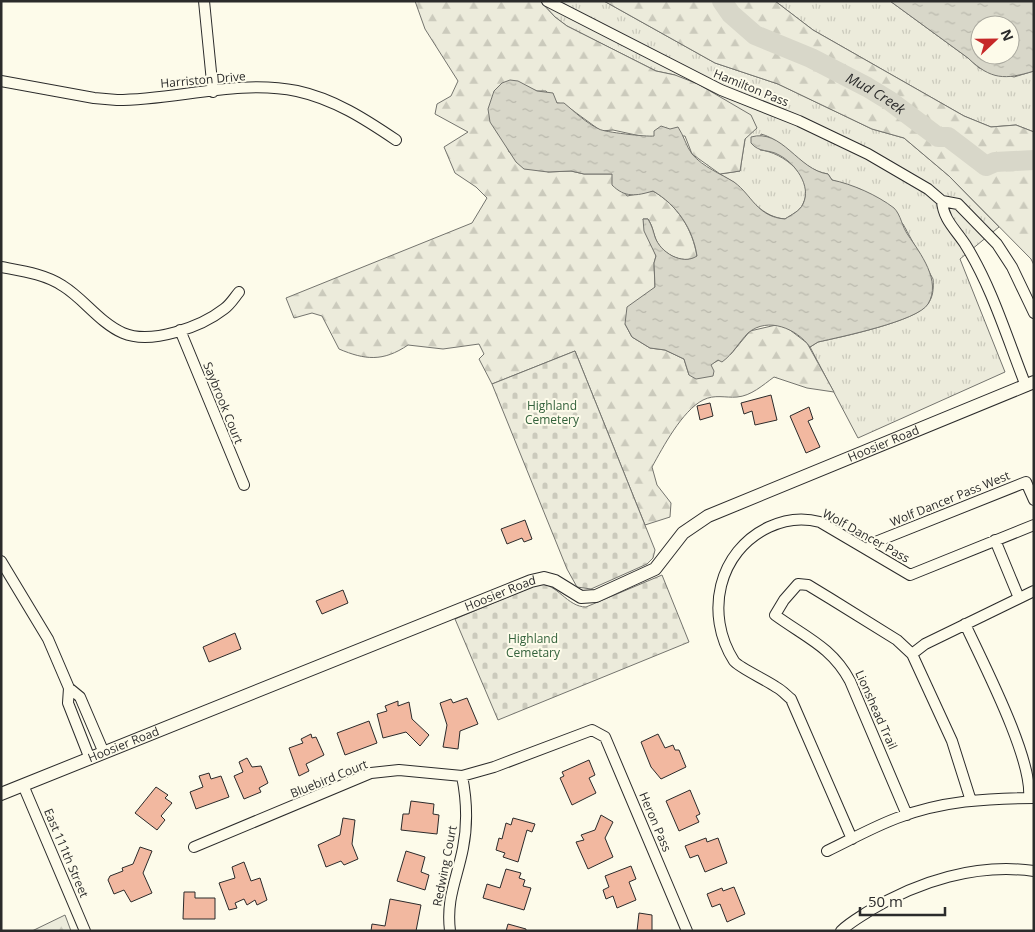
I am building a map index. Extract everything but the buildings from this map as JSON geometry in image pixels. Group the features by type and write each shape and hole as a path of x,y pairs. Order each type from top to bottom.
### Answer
{"street":[{"path":"204,1 213,92"},
{"name":"Hamilton Pass","path":"547,1 721,90 799,121 868,154 928,190 942,201 958,204 997,244 1012,267 1034,313"},
{"name":"Harriston Drive","path":"1,82 94,98 117,100 264,87 297,91 343,107 396,140"},
{"path":"942,201 946,219 958,233 979,269 1030,384"},
{"path":"1,267 29,272 62,285 123,333 146,338 180,330 220,312 239,292"},
{"name":"Saybrook Court","path":"180,330 244,486"},
{"name":"Hoosier Road","path":"1,794 531,580 544,578 581,597 596,596 655,569 683,532 708,516 1030,384"},
{"name":"Wolf Dancer Pass West","path":"868,550 873,543 1026,482 1034,500"},
{"name":"Wolf Dancer Pass","path":"852,839 791,699 778,687 736,663 722,633 717,606 720,584 725,569 734,555 755,534 793,519 808,518 820,522 910,575 1034,525"},
{"path":"995,540 1019,598"},
{"path":"1,561 48,640 69,688 80,697 104,753"},
{"name":"Lionshead Trail","path":"907,815 841,665 820,645 775,615 784,600 798,584 808,585 897,640 912,654"},
{"path":"970,801 952,741 912,654 925,644 1034,591"},
{"path":"827,851 907,815 970,801 1032,798 1031,785 1024,762 1003,707 965,624"},
{"path":"69,688 68,703 90,758"},
{"name":"Bluebird Court","path":"194,847 371,773 399,770 462,776 494,767 592,730"},
{"name":"Heron Pass","path":"592,730 605,737 688,931"},
{"name":"Redwing Court","path":"450,931 448,911 463,848 468,808 462,776"},
{"name":"East 111th Street","path":"23,785 85,931"},
{"path":"841,931 886,900 930,880 1006,867 1034,870"}],"green space":[{"path":"415,1 540,1 555,17 567,26 656,71 675,75 698,84 751,115 757,128 745,139 740,171 720,174 692,154 685,136 645,137 613,130 601,131 564,104 557,103 546,91 537,91 527,87 497,133 504,140 509,152 548,172 571,171 584,174 613,174 627,196 653,191 669,203 688,228 697,257 685,260 672,256 662,248 655,237 648,219 643,219 656,256 654,263 655,287 625,324 632,337 650,348 665,350 684,359 689,375 731,354 750,331 776,325 786,327 807,343 834,392 807,388 774,377 747,395 712,397 695,405 674,430 652,467 657,485 671,503 670,517 645,525 575,351 492,384 479,359 484,354 479,344 443,349 408,345 399,351 382,357 366,357 339,349 322,316 312,313 294,318 286,298 472,223 487,198 476,187 455,173 444,147 468,132 435,114 437,104 451,96 458,81 425,29"},
{"path":"540,1 604,1 715,63 778,84 872,129 904,138 949,176 999,227 960,259 1005,372 858,438 810,347 818,342 892,323 919,311 927,305 933,293 933,279 903,224 860,189 832,180 828,174 810,167 779,143 761,134 760,150 778,156 795,168 805,185 806,194 800,209 785,219 770,215 753,202 735,184 720,174 740,171 745,139 675,75 656,71 567,26 555,17"},
{"path":"604,1 775,1 813,30 964,116 991,127 1016,125 1034,132 1034,265 1031,259 949,176 904,138 872,129 778,84 715,63"},
{"path":"775,1 890,1 968,58 970,65 1014,77 1034,71 1034,132 1016,125 991,127 964,116 813,30"},
{"name":"Highland Cemetery","path":"575,351 655,550 653,558 647,564 591,589 577,587 567,569 492,384"},
{"name":"Highland Cemetary","path":"662,575 689,642 498,720 455,619 539,584 551,587 573,603 586,607"},
{"path":"65,915 71,931 32,931"}],"water":[{"path":"890,1 1034,1 1034,71 1006,77 991,74 976,65 1020,65 1020,15 970,15 970,60"},
{"path":"510,80 518,81 537,91 553,93 557,103 564,103 585,121 602,130 654,136 654,131 661,126 670,129 678,127 696,159 734,182 761,210 785,219 802,206 805,197 804,183 796,169 785,159 772,152 761,150 751,143 751,137 762,136 772,138 817,171 828,174 832,180 864,191 894,208 928,268 931,277 932,295 928,304 910,316 895,322 818,342 810,347 790,330 773,325 764,325 748,333 726,359 722,362 718,360 711,365 714,371 713,376 696,379 689,375 684,359 665,350 650,348 632,337 625,324 627,307 655,287 654,263 656,256 644,231 643,219 648,219 655,237 662,248 678,258 691,259 697,256 688,227 662,197 653,191 641,194 626,194 612,185 612,174 584,174 571,171 548,172 524,169 516,162 490,122 488,109 494,91 502,83"}],"waterway":[{"name":"Mud Creek","path":"722,1 731,14 755,35 811,58 867,87 890,101 938,137 948,137 986,166 995,162 1034,160"}]}
